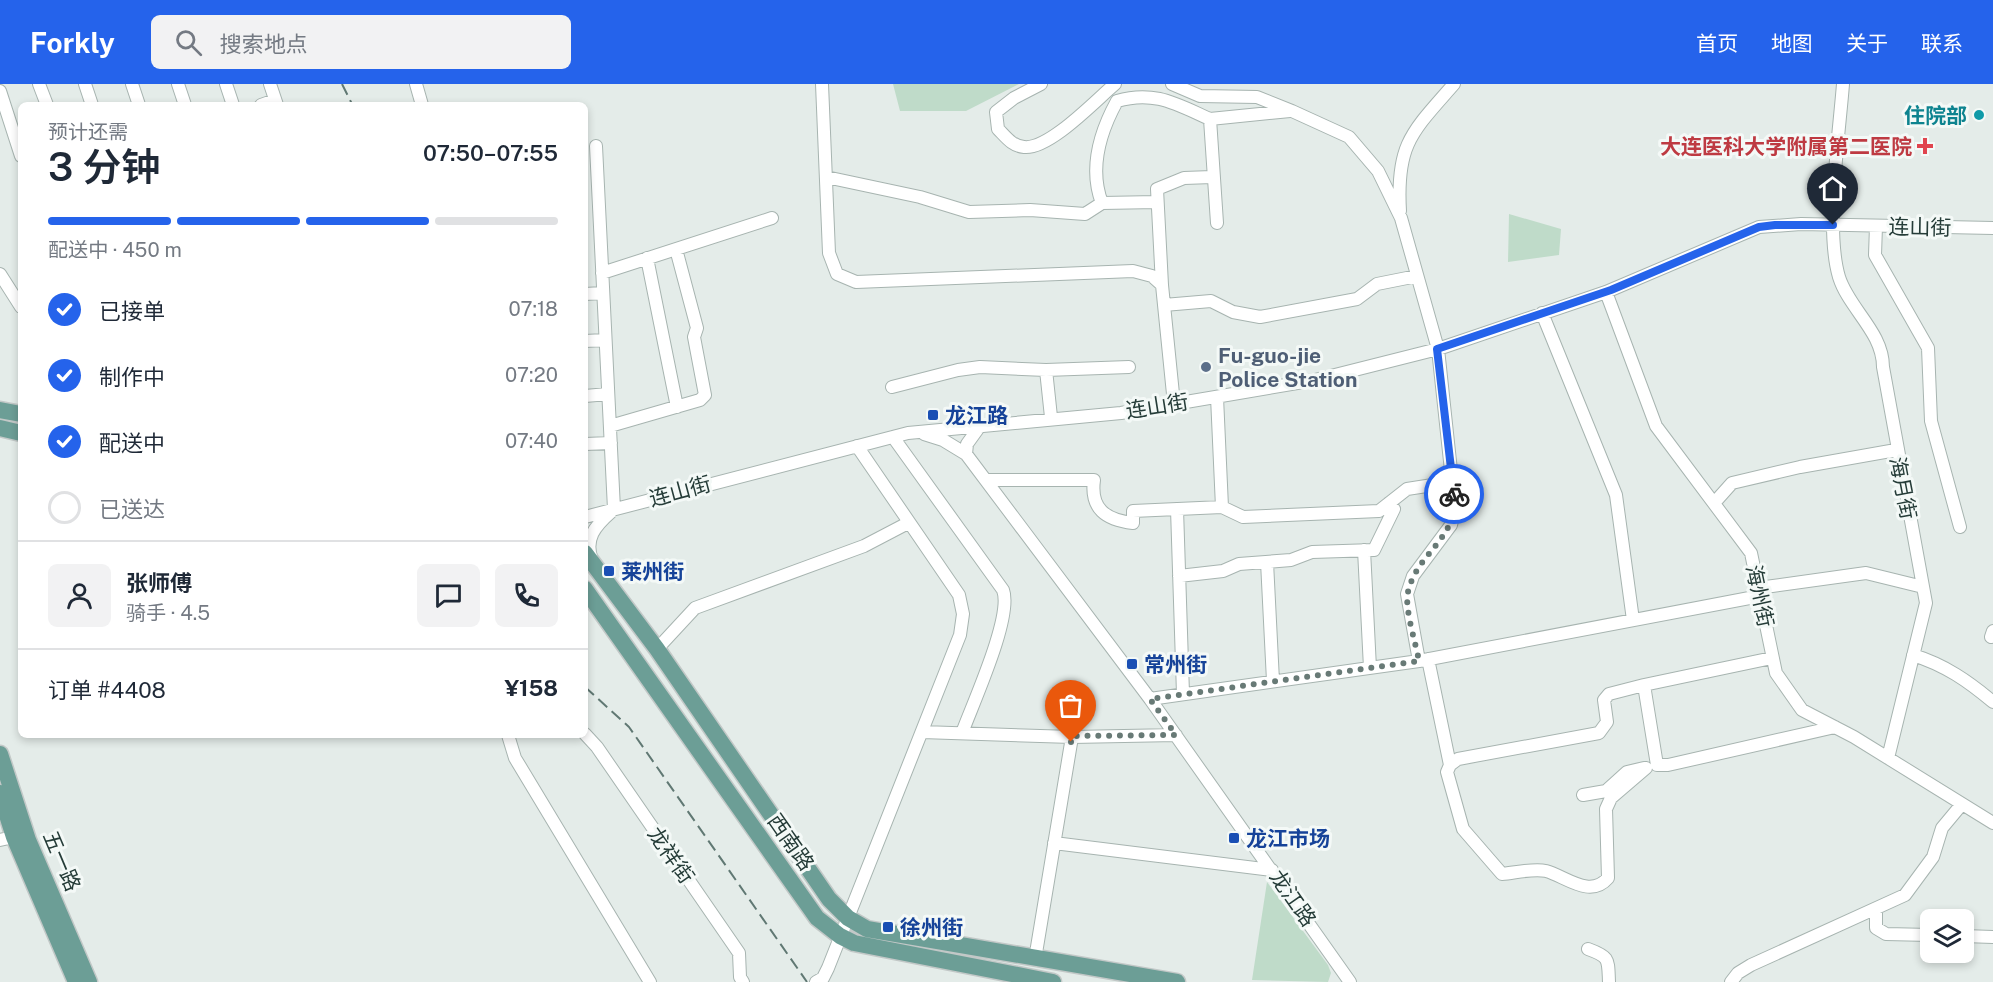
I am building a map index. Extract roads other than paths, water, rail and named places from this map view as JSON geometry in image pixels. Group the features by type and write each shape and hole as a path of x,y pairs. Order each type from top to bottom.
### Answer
{"main road":[{"path":"0,410 18,413"},
{"path":"0,428 18,432"},
{"path":"588,557 657,649 829,899 848,918 867,929 1166,981"},
{"name":"西南路","path":"588,593 818,918 840,936 854,943 1053,982"},
{"name":"五一路","path":"0,754 28,840 89,982"},
{"name":"五一路","path":"0,793 7,839 76,982"},
{"path":"1032,978 1035,959"}],"street":[{"path":"39,84 46,102"},
{"path":"85,84 91,102"},
{"path":"132,84 138,102"},
{"path":"178,84 184,102"},
{"path":"226,84 232,102"},
{"path":"270,84 276,102"},
{"path":"416,84 421,102"},
{"path":"822,84 829,253 837,274 856,282 1133,271 1152,276 1162,285"},
{"path":"1041,84 1014,98 996,112 998,129 1013,144 1027,148 1062,131 1115,84"},
{"path":"1172,84 1200,96 1257,97 1348,137 1378,171 1401,218 1437,349 1455,508 1451,525 1413,576 1407,594 1450,765 1448,771 1463,829 1502,874 1544,871 1583,887 1594,886 1608,878 1605,809 1611,798 1651,767"},
{"path":"1401,218 1398,177 1402,154 1413,130 1454,84"},
{"name":"海月街","path":"1843,84 1833,225 1839,278 1883,352 1882,367 1896,450 1926,603 1888,758"},
{"path":"0,91 18,147"},
{"path":"1102,203 1097,190 1096,162 1106,120 1117,101 1137,95 1153,96 1210,119 1292,111"},
{"path":"1210,119 1212,177 1217,223"},
{"path":"588,557 592,534 614,509 596,146"},
{"path":"826,177 920,197 969,212 1030,210 1085,214 1102,203 1157,202"},
{"path":"1174,404 1162,285 1157,189 1184,178 1212,177"},
{"path":"602,273 772,218"},
{"name":"连山街","path":"588,516 917,432 1051,417 1121,412 1315,380 1437,349 1606,292 1759,227 1833,225 1993,228"},
{"path":"1876,226 1875,255 1928,348 1931,421 1960,527"},
{"path":"610,426 700,400 705,395 694,337 697,328 676,249"},
{"path":"647,258 677,407"},
{"path":"0,274 18,302"},
{"path":"1164,305 1211,301 1233,312 1260,317 1357,299 1377,284 1417,276"},
{"name":"海州街","path":"1606,292 1656,426 1750,553 1776,673 1802,710 1888,758 1993,823"},
{"path":"588,294 603,293"},
{"path":"1542,313 1616,495 1633,620"},
{"path":"588,341 605,340"},
{"path":"892,387 958,370 980,367 1046,370 1129,367"},
{"path":"1046,370 1051,417"},
{"path":"588,396 608,394"},
{"path":"1217,397 1222,507"},
{"path":"966,454 967,444 980,426"},
{"name":"龙江路","path":"917,432 943,440 966,454 1150,699 1350,982"},
{"path":"893,437 1003,590 1006,598 1002,621 962,733"},
{"path":"588,444 611,442"},
{"path":"821,981 960,635 963,614 959,595 857,446"},
{"path":"1714,502 1732,483 1800,466 1896,450"},
{"path":"986,480 1094,480 1094,500 1100,509 1119,521 1133,523 1133,511 1222,507 1243,517 1379,511 1407,489 1452,482"},
{"path":"1179,576 1223,571 1239,564 1291,560 1312,552 1374,550 1394,508 1389,503"},
{"path":"1177,509 1183,694"},
{"path":"657,649 695,608 864,546 908,523"},
{"path":"1364,550 1370,668"},
{"path":"1267,562 1273,681"},
{"path":"1150,699 1423,660 1633,620 1759,592 1866,573 1923,587"},
{"path":"1913,655 1939,663 1957,673 1993,702"},
{"path":"1450,765 1458,759 1599,733 1606,722 1604,700 1609,694 1772,658"},
{"path":"1644,685 1651,767"},
{"path":"1583,795 1605,791 1627,772 1668,765 1835,727"},
{"path":"922,732 1072,736 1176,735"},
{"path":"1035,959 1072,736"},
{"name":"龙祥街","path":"588,737 739,953 743,982"},
{"path":"509,738 515,758 650,982"},
{"path":"1731,982 1738,973 1751,964 1905,895 1933,857 1942,828 1962,804"},
{"path":"1054,843 1272,870"},
{"path":"1876,909 1876,928 1880,931 1886,934 1920,935"},
{"path":"1974,936 1993,937"},
{"path":"1588,949 1604,955 1608,960 1609,982"}],"railway":[{"path":"342,84 351,102"},
{"path":"588,690 629,727 807,982"}],"place":[{"name":"住院部","path":"1979,115"},
{"name":"大连医科大学附属第二医院","path":"1925,146"},
{"name":"Fu-guo-jie Police Station","path":"1206,367"},
{"name":"龙江路","path":"933,415"},
{"name":"莱州街","path":"609,571"},
{"name":"常州街","path":"1132,664"},
{"name":"龙江市场","path":"1234,838"},
{"name":"徐州街","path":"888,927"}]}
